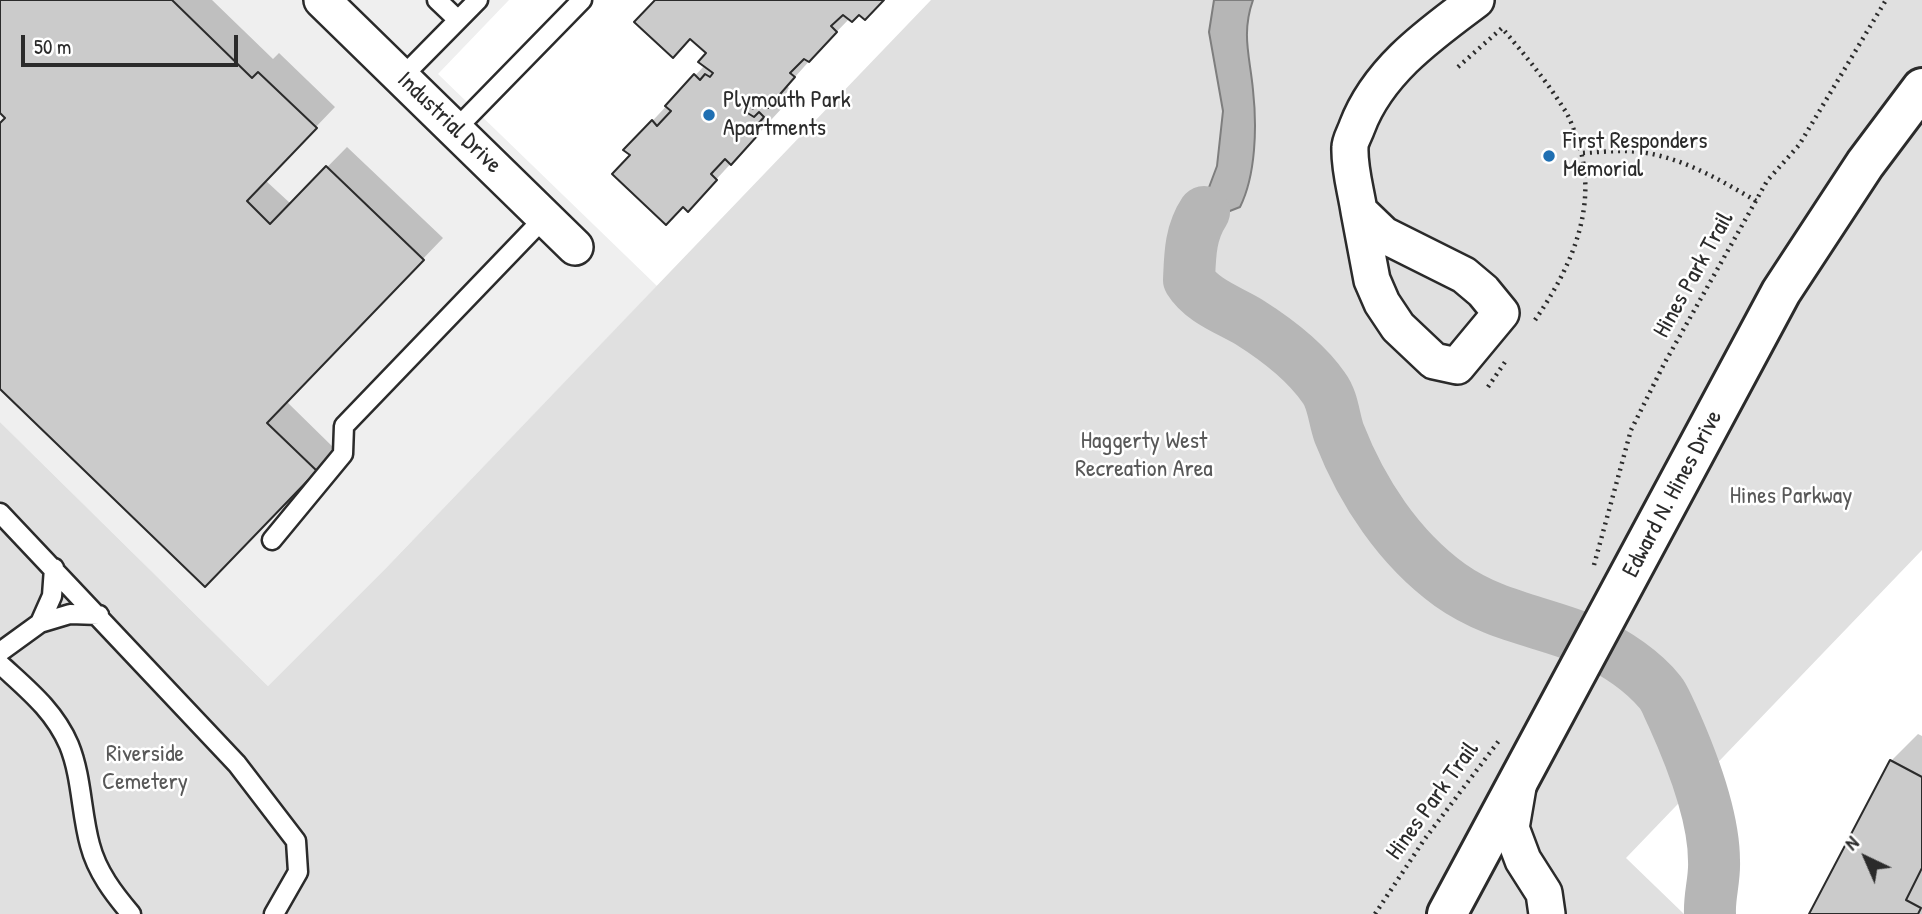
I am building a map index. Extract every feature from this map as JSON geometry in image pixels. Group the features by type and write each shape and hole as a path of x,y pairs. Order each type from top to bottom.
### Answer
{"street":[{"name":"Industrial Drive","path":"322,0 575,247"},
{"path":"1359,211 1384,235 1464,275 1483,291 1501,313 1457,366 1434,361 1398,327 1382,303 1372,280 1359,211 1350,146 1362,115 1379,85 1428,36 1476,0"},
{"name":"Edward N. Hines Drive","path":"1447,914 1781,292 1865,164 1922,88"},
{"path":"1520,779 1511,828 1522,860 1544,893 1546,914"}],"lane":[{"path":"437,0 458,20"},
{"path":"402,77 478,0"},
{"path":"455,130 582,0"},
{"path":"272,540 343,454 344,426 545,217"},
{"path":"0,513 237,764 296,841 298,872 274,914"},
{"path":"40,623 52,596 54,568"},
{"path":"0,652 40,623 70,614 99,615"},
{"path":"0,664 50,712 69,746 90,847 110,889 131,914"}],"path":[{"name":"Hines Park Trail","path":"1591,574 1631,430 1664,364 1767,181 1799,145 1886,0"},
{"path":"1458,67 1502,28 1566,111 1583,153 1587,186 1579,237 1556,290 1528,331"},
{"path":"1583,153 1628,151 1669,158 1716,177 1756,201"},
{"path":"1488,387 1507,359"},
{"name":"Hines Park Trail","path":"1375,914 1424,840 1506,732"}],"shaded area":[{"path":"0,0 509,0 438,74 657,286 386,568 268,686 0,422"},
{"path":"1214,0 1253,0 1249,12 1247,45 1254,104 1254,150 1249,180 1240,207 1212,218 1206,239 1208,260 1189,280 1171,265 1176,232 1208,190 1217,166 1223,111 1209,32"}],"green space":[{"name":"Haggerty West Recreation Area","path":"931,0 1922,0 1922,550 1626,858 1684,914 0,914 0,422 268,686 386,568"}],"building":[{"path":"0,0 172,0 252,78 258,72 317,128 247,201 270,224 326,166 424,260 267,423 317,471 205,587 0,389 0,123 5,118 0,113"},
{"name":"Plymouth Park Apartments","path":"655,0 884,0 865,20 859,15 852,22 843,15 831,26 837,32 809,62 804,59 790,73 795,77 768,108 761,102 753,109 750,106 746,112 754,117 759,112 764,117 752,131 758,135 731,165 725,159 711,174 717,180 688,212 683,207 666,225 612,174 630,155 623,150 652,120 657,126 671,111 665,106 694,74 700,80 705,74 710,77 713,73 698,62 706,53 690,39 673,58 634,22"},
{"path":"1890,760 1922,777 1922,868 1906,900 1921,908 1918,914 1809,914"}],"waterway":[{"path":"1204,212 1193,236 1189,280 1208,299 1280,343 1317,378 1329,398 1339,433 1359,476 1384,517 1414,554 1467,596 1502,612 1592,642 1610,652 1629,663 1662,694 1694,768 1706,806 1713,843 1714,868 1710,914"}],"place":[{"name":"Plymouth Park Apartments","path":"709,115"},
{"name":"First Responders Memorial","path":"1549,156"}],"park label":[{"name":"Hines Parkway","path":"1791,497"},
{"name":"Riverside Cemetery","path":"145,769"}]}
